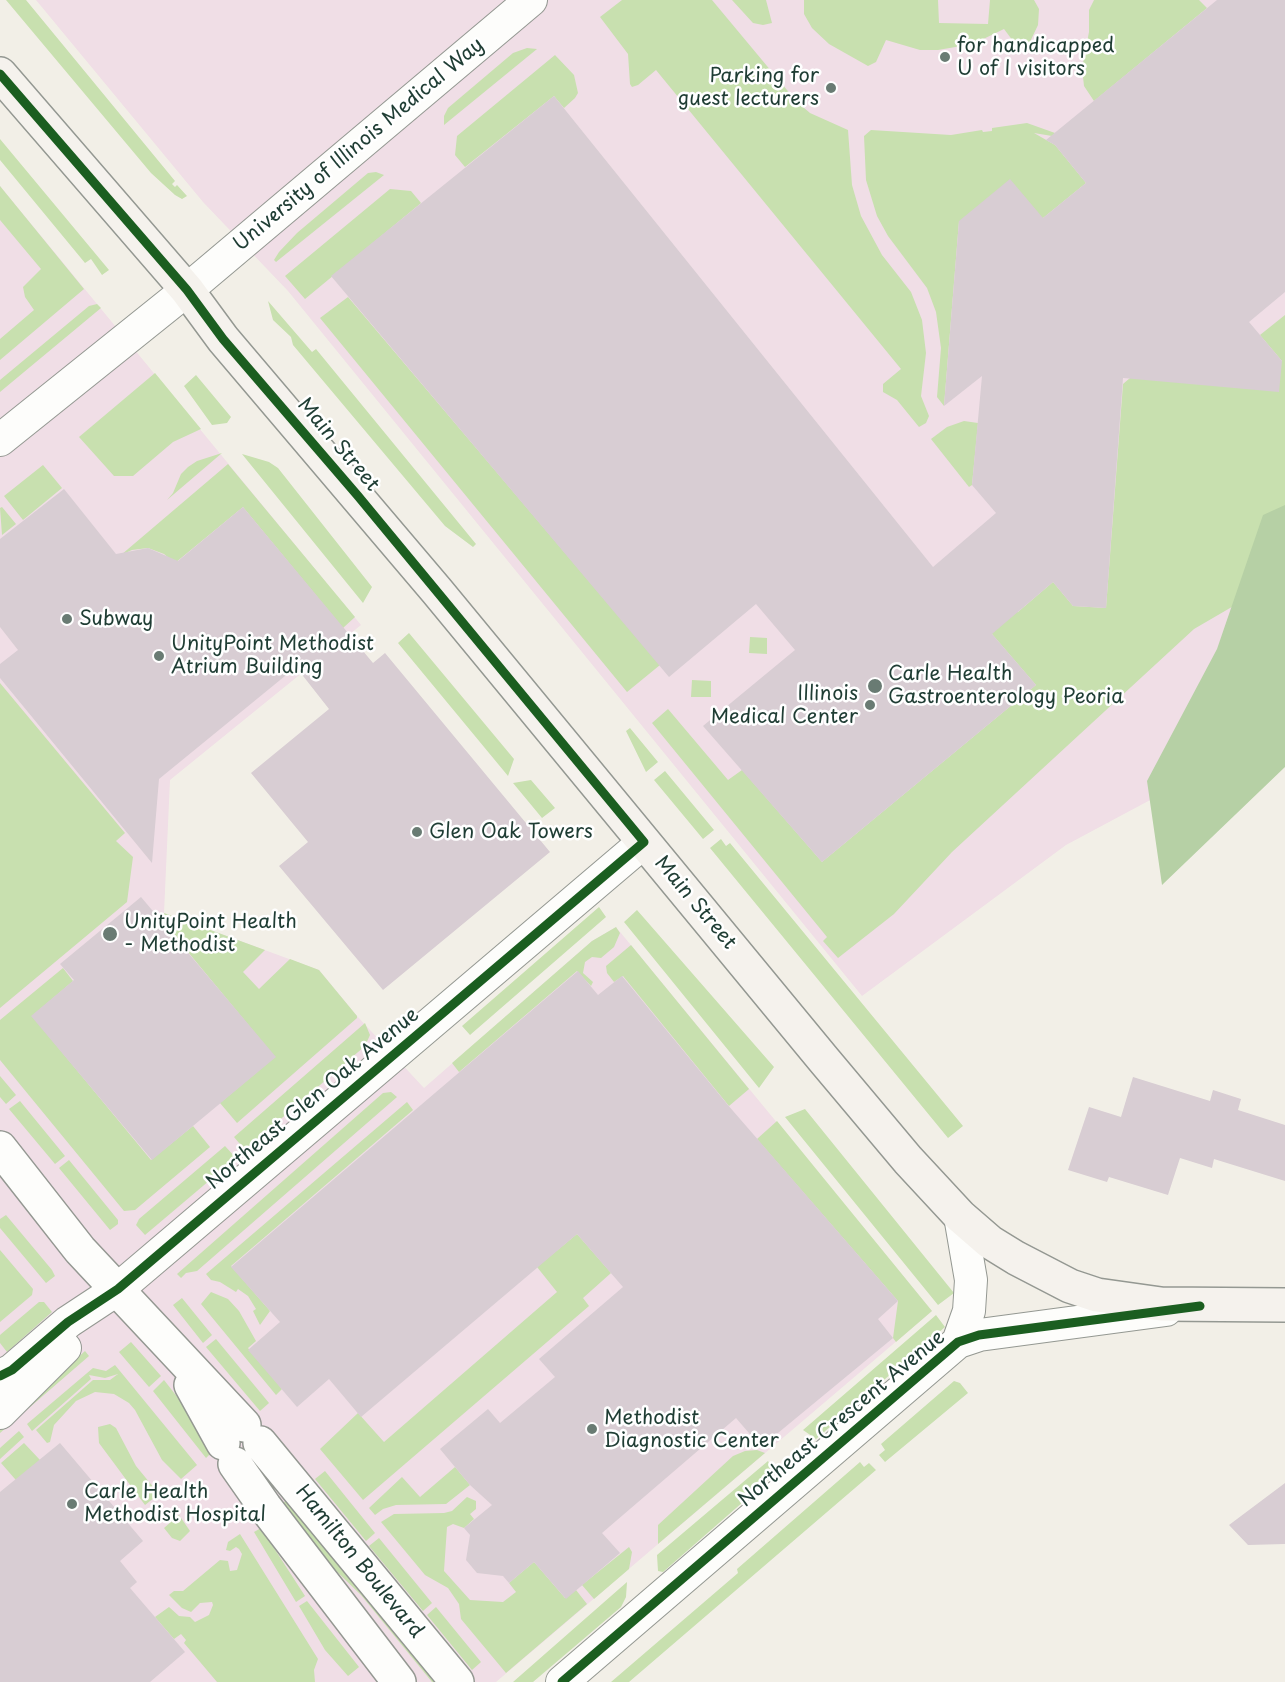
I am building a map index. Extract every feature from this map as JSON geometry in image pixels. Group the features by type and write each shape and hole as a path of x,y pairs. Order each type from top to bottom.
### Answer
{"main road":[{"name":"Main Street","path":"0,74 187,290 223,339 365,505 908,1160 960,1216 990,1242 1016,1258 1070,1286 1096,1295 1129,1301 1200,1306 1285,1305"}],"street":[{"name":"University of Illinois Medical Way","path":"0,440 187,290 531,0"},
{"name":"Northeast Glen Oak Avenue","path":"0,1376 12,1370 68,1322 118,1289 644,842"},
{"name":"Hamilton Boulevard","path":"0,1148 80,1250 167,1342 240,1444 457,1682"},
{"name":"Northeast Crescent Avenue","path":"958,1342 969,1311 971,1280 960,1216"},
{"name":"Northeast Glen Oak Avenue","path":"0,1413 68,1345 118,1289"},
{"name":"Northeast Crescent Avenue","path":"562,1682 958,1342 979,1335 1200,1306"},
{"name":"Hamilton Boulevard","path":"240,1444 265,1507 399,1682"}],"shaded area":[{"path":"36,0 1285,0 1285,728 1066,845 862,996 288,291 203,202"},
{"name":"UnityPoint Health - Methodist","path":"0,186 361,625 170,780 164,913 319,970 357,1016 424,1088 592,941 616,927 932,1311 496,1682 0,1682"}],"green space":[{"path":"6,0 26,0 175,181 172,184 175,187 177,185 187,196 182,199 175,195 151,173"},
{"path":"622,0 712,0 797,102 810,113 848,130 852,185 861,216 882,255 911,292 922,320 926,353 921,396 929,416 926,423 919,427 897,400 883,392 883,384 901,369 656,70 638,85 632,87 628,54 600,17"},
{"path":"732,0 766,0 772,23 763,25 753,23"},
{"path":"804,0 938,0 939,23 988,24 990,0 1034,0 1039,9 1038,25 1029,44 1022,48 1016,45 1004,29 973,44 938,50 920,50 886,40 876,62 868,66 829,44 812,28 804,14"},
{"path":"1094,0 1199,0 1207,8 1094,101 1084,86 1082,68 1089,32 1089,10"},
{"path":"527,48 537,49 444,125 444,116 448,108 513,53"},
{"path":"555,55 574,75 578,93 575,98 564,108 554,96 465,167 455,155 457,136"},
{"path":"1027,123 1055,133 1052,136 1034,133 1055,145 1086,183 1043,218 959,221 944,406 937,397 941,348 936,312 927,288 888,236 877,216 866,180 864,136 871,130 951,135 982,130 983,132 992,131 992,128"},
{"path":"0,139 109,270 102,275 91,259 85,263 0,160"},
{"path":"376,172 384,175 276,262 274,260 297,233 368,173"},
{"path":"0,186 84,289 0,360 0,339 34,310 25,297 23,287 41,269 0,220"},
{"path":"390,189 411,191 421,203 305,299 285,276"},
{"path":"348,297 660,665 627,692 320,318"},
{"path":"268,301 312,352 316,349 476,544 473,547 445,526 293,345 291,337 273,320"},
{"path":"97,304 101,308 0,392 0,380 89,306"},
{"path":"1285,315 1285,576 1194,629 952,852 894,914 838,958 823,941 827,937 652,723 668,709 728,780 742,770 822,862 1036,685 979,619 1018,612 1053,582 1073,606 1106,608 1123,384 1130,378 1282,361 1260,335"},
{"path":"155,373 201,429 173,442 133,476 114,476 79,437"},
{"path":"196,375 231,417 227,423 212,425 184,386"},
{"path":"964,421 978,423 972,485 969,487 931,439 947,427"},
{"path":"222,453 167,500 173,493 181,474 188,467 197,461"},
{"path":"242,454 269,462 278,468 372,587 363,603"},
{"path":"228,464 355,617 343,628 243,507 175,563 164,554 148,548 132,550 121,555"},
{"path":"43,465 62,488 23,520 4,496"},
{"path":"1285,505 1285,767 1162,885 1147,781 1217,649 1263,515"},
{"path":"2,507 16,524 2,535 0,508"},
{"path":"409,633 514,759 508,776 398,643"},
{"path":"750,637 767,638 767,654 749,653"},
{"path":"692,680 711,681 711,697 691,697"},
{"path":"0,683 125,833 116,841 133,857 127,902 0,1008"},
{"path":"630,728 658,762 646,772 626,731"},
{"path":"665,771 714,830 703,839 654,780"},
{"path":"531,780 555,808 542,818 513,783"},
{"path":"721,839 726,846 730,843 963,1126 948,1138 710,848"},
{"path":"599,907 606,917 470,1035 462,1026"},
{"path":"637,910 774,1067 759,1088 624,922"},
{"path":"164,913 265,950 243,972 259,989 290,959 319,970 357,1016 237,1123 220,1103 275,1057 159,917"},
{"path":"616,927 620,933 614,947 601,958 592,957 585,962 583,973 593,982 591,986 577,971 459,1072 452,1063 592,941"},
{"path":"631,945 749,1089 729,1106 623,976 614,982 607,973 606,966"},
{"path":"63,968 73,981 32,1016 151,1160 193,1126 210,1147 135,1210 124,1211 0,1060 0,1020"},
{"path":"365,1023 370,1035 365,1046 245,1150 234,1137"},
{"path":"0,1076 16,1095 6,1104 0,1097"},
{"path":"391,1092 397,1097 197,1271 186,1273 181,1278 177,1274 383,1093"},
{"path":"20,1101 65,1156 55,1164 9,1109"},
{"path":"407,1102 413,1110 231,1266 270,1311 260,1325 253,1311 256,1309 248,1296 238,1289 236,1292 220,1282 211,1280 206,1274"},
{"path":"805,1109 954,1293 938,1305 785,1117"},
{"path":"777,1121 932,1311 896,1342 893,1338 898,1301 757,1139"},
{"path":"225,1146 236,1158 145,1235 136,1225 139,1219"},
{"path":"69,1160 118,1220 118,1224 110,1230 59,1168"},
{"path":"6,1215 52,1270 55,1276 46,1283 0,1228 0,1219"},
{"path":"577,1234 611,1273 583,1298 589,1306 363,1500 320,1449 358,1413 384,1442 557,1292 537,1267"},
{"path":"0,1250 33,1289 32,1295 0,1322"},
{"path":"211,1292 228,1299 239,1311 256,1341 248,1348 282,1389 276,1395 201,1304"},
{"path":"182,1298 212,1335 203,1343 173,1305"},
{"path":"39,1302 44,1302 52,1312 7,1352 0,1343 0,1335"},
{"path":"936,1315 945,1327 816,1439 803,1430"},
{"path":"216,1339 269,1403 260,1411 206,1347"},
{"path":"131,1342 161,1376 149,1387 119,1352"},
{"path":"85,1351 89,1356 0,1433 0,1428"},
{"path":"115,1365 197,1465 181,1479 162,1460 135,1410 129,1403 114,1394 95,1392 76,1401 54,1425 50,1442 47,1443 36,1430 93,1380 110,1380 118,1374 105,1378 89,1375 91,1379 32,1431 27,1424 93,1368 106,1371"},
{"path":"164,1380 189,1412 213,1451 206,1458 153,1391"},
{"path":"954,1381 960,1383 968,1393 885,1462 879,1455 885,1450 881,1444"},
{"path":"110,1424 116,1428 136,1466 159,1494 145,1505 99,1443 98,1427"},
{"path":"19,1431 24,1437 0,1459 0,1448"},
{"path":"24,1443 40,1460 29,1495 1,1463"},
{"path":"757,1450 765,1453 658,1544 658,1525 733,1456 745,1451"},
{"path":"768,1461 775,1474 663,1572 658,1571 657,1555"},
{"path":"860,1462 864,1467 869,1463 876,1470 629,1682 611,1682 738,1573 737,1569"},
{"path":"455,1467 470,1485 446,1504 396,1505 383,1509 375,1515 369,1508 402,1477 420,1497"},
{"path":"325,1471 375,1533 366,1541 315,1479"},
{"path":"467,1497 476,1501 476,1509 470,1514 474,1519 464,1528 453,1524 447,1527 444,1571 470,1600 503,1602 516,1592 509,1583 534,1562 565,1598 576,1590 587,1604 506,1673 461,1619 459,1604 448,1588 425,1575 381,1522 394,1514 452,1511"},
{"path":"287,1498 444,1682 432,1682 361,1595 328,1563 283,1504"},
{"path":"179,1515 190,1531 180,1541 172,1538 164,1528"},
{"path":"261,1528 305,1596 296,1602 254,1532"},
{"path":"240,1534 318,1659 314,1670 315,1682 217,1682 184,1643 186,1640 181,1634 174,1639 155,1617 169,1607 179,1616 190,1617 195,1622 209,1615 212,1602 200,1603 191,1612 182,1608 169,1595 174,1591 183,1591 220,1560 228,1561 230,1571 237,1570 242,1554 236,1547 230,1551 226,1550 228,1542"},
{"path":"379,1538 432,1603 423,1611 369,1546"},
{"path":"629,1547 632,1552 629,1569 594,1599 582,1585"},
{"path":"627,1582 626,1597 621,1607 533,1682 513,1682"},
{"path":"307,1601 359,1667 348,1676 325,1650 299,1606"},
{"path":"436,1607 481,1662 472,1670 427,1615"}],"building":[{"path":"1217,0 1285,0 1285,292 1249,322 1282,361 1279,392 1123,378 1106,608 1073,606 1053,582 992,634 1036,685 822,862 703,726 795,650 756,604 669,677 331,276 554,96 933,567 996,513 972,485 982,376 944,406 959,221 1010,179 1043,218 1086,183 1055,145 1046,140"},
{"path":"64,489 116,554 148,548 178,561 243,507 373,663 385,653 550,852 383,990 279,866 308,842 251,773 329,709 296,667 159,779 152,863 0,678 0,664 18,650 0,627 0,539"},
{"path":"141,897 276,1057 152,1160 31,1016 74,980 60,964"},
{"path":"578,971 598,995 622,976 727,1104 898,1301 878,1319 893,1338 761,1447 736,1418 602,1533 620,1553 566,1599 534,1562 509,1583 503,1576 477,1573 466,1560 470,1535 464,1528 492,1505 470,1485 440,1449 488,1409 500,1423 555,1377 539,1359 623,1287 577,1234 361,1417 329,1379 297,1407 248,1350 280,1322 231,1267"},
{"path":"1133,1077 1210,1101 1213,1090 1241,1099 1238,1110 1285,1125 1285,1181 1214,1159 1212,1168 1180,1158 1168,1195 1109,1177 1107,1182 1068,1170 1089,1107 1121,1117"},
{"name":"Carle Health Methodist Hospital","path":"60,1443 143,1541 120,1561 137,1582 130,1588 185,1652 150,1682 0,1682 0,1492"},
{"path":"1285,1483 1285,1544 1248,1545 1229,1525"}],"cycle path":[{"path":"0,74 187,290 223,339 358,496 644,842 118,1289 68,1322 12,1370 0,1376"},
{"path":"562,1682 958,1342 979,1335 1200,1306"}],"place":[{"name":"for handicapped U of I visitors","path":"945,57"},
{"name":"Parking for guest lecturers","path":"831,88"},
{"name":"Subway","path":"67,619"},
{"name":"UnityPoint Methodist Atrium Building","path":"159,656"},
{"name":"Carle Health Gastroenterology Peoria","path":"875,686"},
{"name":"Illinois Medical Center","path":"870,705"},
{"name":"Glen Oak Towers","path":"417,832"},
{"name":"UnityPoint Health - Methodist","path":"110,934"},
{"name":"Methodist Diagnostic Center","path":"592,1429"},
{"name":"Carle Health Methodist Hospital","path":"72,1504"}]}
